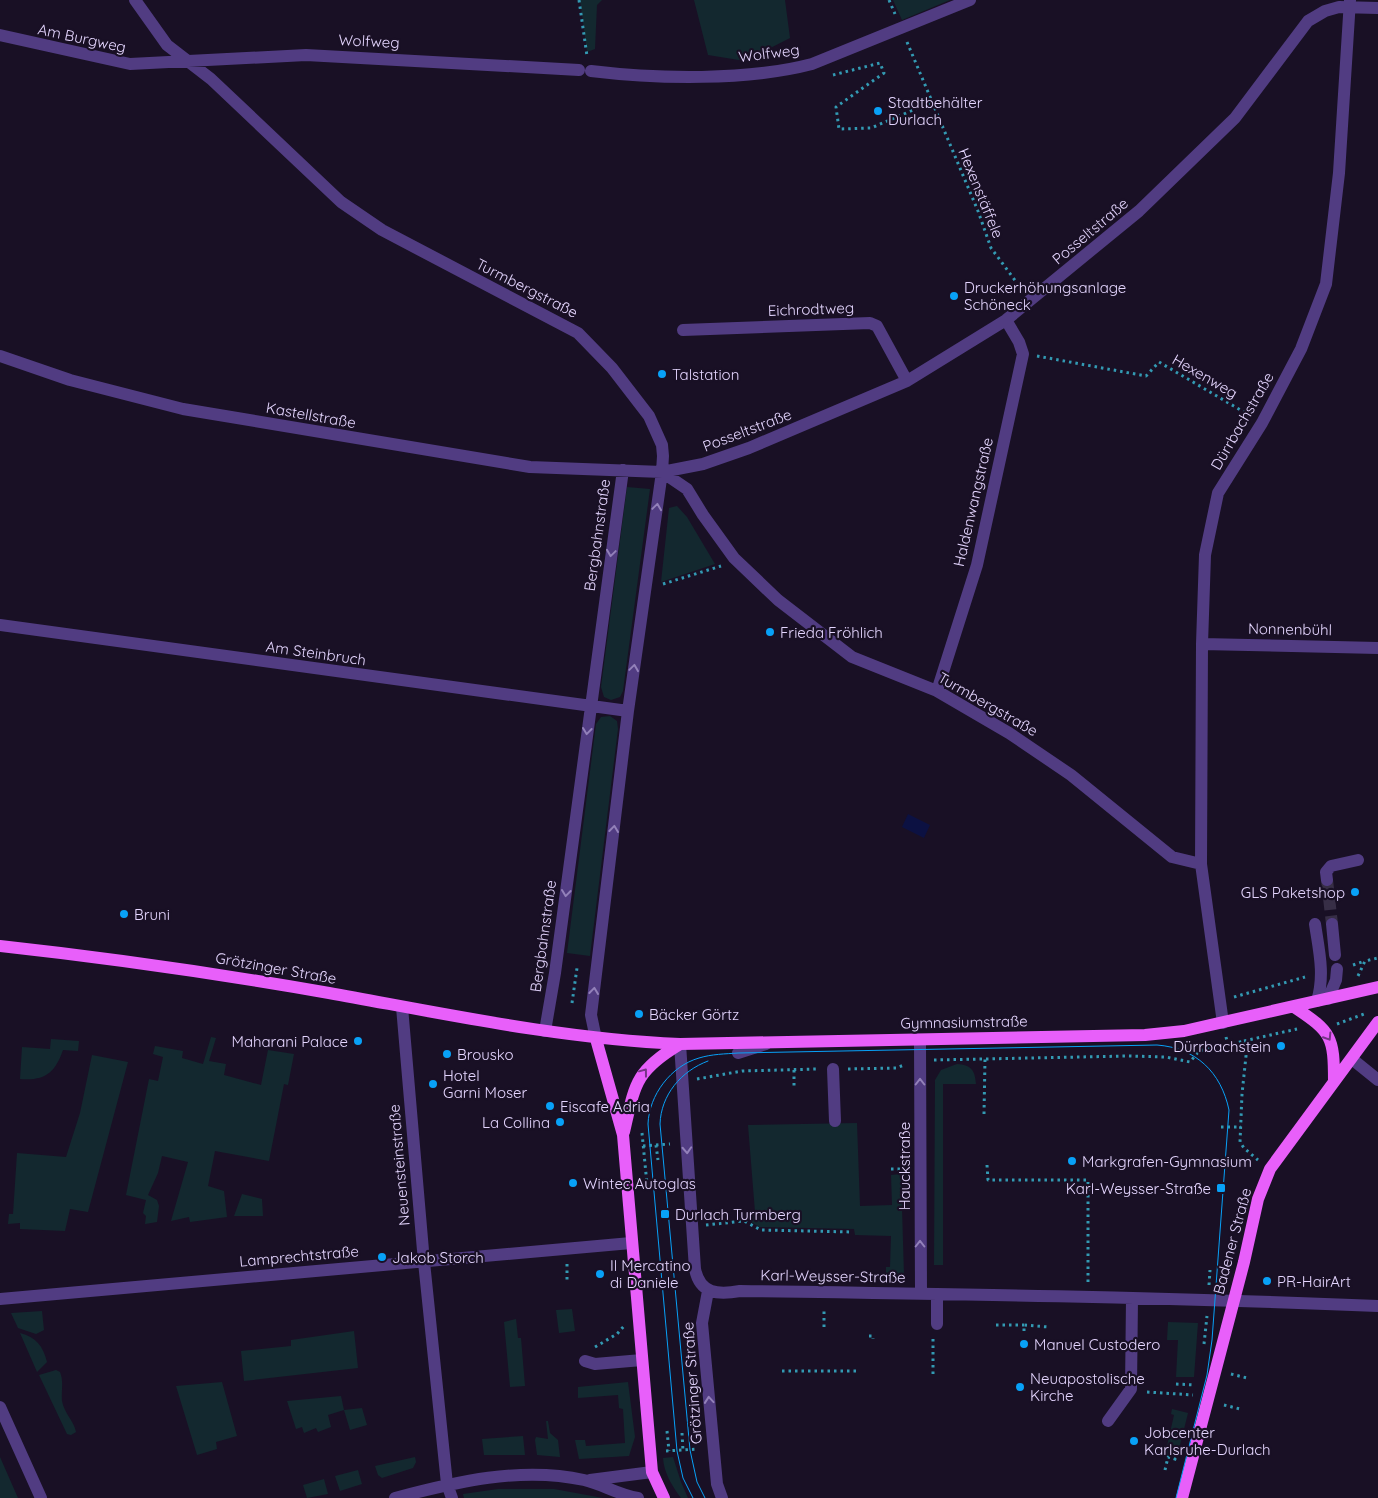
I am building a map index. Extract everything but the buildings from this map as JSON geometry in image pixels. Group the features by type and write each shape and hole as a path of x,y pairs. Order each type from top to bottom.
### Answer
{"main road":[{"name":"Grötzinger Straße","path":"0,946 107,957 545,1031"},
{"name":"Gymnasiumstraße","path":"545,1031 596,1039 680,1044 1145,1035 1184,1031 1223,1023 1378,986"},
{"path":"1294,1007 1317,1022 1334,1047 1334,1082"},
{"name":"Badener Straße","path":"1182,1498 1232,1300 1244,1262 1258,1199 1270,1170 1378,1022"},
{"path":"596,1039 623,1135 652,1472 664,1498"},
{"path":"623,1135 634,1087 644,1071 661,1056 680,1044"}],"street":[{"name":"Turmbergstraße","path":"135,0 167,45 211,79 341,202 382,230 578,332 612,368 648,416 662,445 664,456 662,472 688,488 703,515 734,558 778,600 852,657 937,692 1009,733 1071,774 1172,857 1201,864"},
{"name":"Wolfweg","path":"188,60 306,55 585,70 620,74 722,76 796,68 812,64 970,0"},
{"name":"Posseltstraße","path":"662,472 703,464 749,448 907,381 1006,320 1031,302 1139,211 1235,118 1308,22 1325,11 1350,3 1378,8"},
{"name":"Dürrbachstraße","path":"1201,864 1202,644 1205,555 1218,494 1262,423 1301,349 1326,284 1339,173 1350,3"},
{"name":"Am Burgweg","path":"0,35 130,64 188,60"},
{"name":"Haldenwangstraße","path":"937,692 977,565 1023,354 1019,342 1006,320"},
{"name":"Eichrodtweg","path":"683,330 870,323 877,326 907,381"},
{"name":"Kastellstraße","path":"0,356 70,380 183,409 530,468 623,470"},
{"name":"Bergbahnstraße","path":"545,1031 555,973 623,470 662,472"},
{"path":"596,1039 591,1015 628,711 662,472"},
{"name":"Am Steinbruch","path":"0,625 628,711"},
{"name":"Nonnenbühl","path":"1202,644 1378,648"},
{"path":"1327,880 1326,872 1331,866 1358,860"},
{"path":"1201,864 1223,1023"},
{"path":"1315,924 1322,973 1323,1000"},
{"path":"1332,924 1335,955"},
{"path":"1323,1000 1336,980 1337,969"},
{"name":"Neuensteinstraße","path":"402,1007 424,1262 447,1484 452,1498"},
{"name":"Hauckstraße","path":"920,1040 921,1293"},
{"path":"738,1053 769,1043"},
{"path":"680,1044 697,1278 708,1290"},
{"path":"1352,1059 1378,1080"},
{"path":"833,1069 835,1121"},
{"name":"Lamprechtstraße","path":"0,1298 424,1262 632,1242"},
{"name":"Karl-Weysser-Straße","path":"708,1290 725,1294 740,1291 921,1293 1232,1300 1378,1306"},
{"name":"Grötzinger Straße","path":"708,1290 702,1323 717,1484 722,1498"},
{"path":"937,1294 937,1324"},
{"path":"1108,1421 1131,1389 1132,1298"},
{"path":"584,1362 596,1364 642,1360"},
{"path":"0,1407 41,1498"},
{"path":"395,1498 447,1484 498,1476 552,1476 585,1480 652,1472"},
{"path":"585,1480 634,1498 632,1475"}],"path":[{"path":"579,0 586,52"},
{"name":"Hexenstäffele","path":"901,28 978,211 991,248 1031,302"},
{"path":"826,77 880,63 884,73 836,107 839,129 871,128 932,102"},
{"name":"Hexenweg","path":"1038,356 1146,376 1159,362 1262,423"},
{"path":"646,584 658,585 724,565 734,558"},
{"path":"572,1003 577,968"},
{"path":"1219,1001 1322,973"},
{"path":"568,986 580,988"},
{"path":"1223,1023 1228,1044"},
{"path":"684,1102 690,1101 688,1081 742,1071 896,1068 920,1060 1128,1056 1166,1057 1190,1062 1200,1052 1244,1041 1246,1056 1240,1142 1244,1148 1270,1170"},
{"path":"984,1114 985,1059"},
{"path":"794,1070 794,1089"},
{"path":"1221,1127 1241,1127"},
{"path":"642,1130 647,1184"},
{"path":"644,1146 669,1144"},
{"path":"656,1145 658,1160"},
{"path":"987,1165 988,1180 1088,1180 1088,1298"},
{"path":"692,1226 744,1221 761,1230 853,1232"},
{"path":"589,1349 610,1340 626,1324 639,1324"},
{"path":"933,1374 933,1329 937,1324"},
{"path":"996,1325 1048,1326"},
{"path":"1024,1326 1024,1331"},
{"path":"869,1336 873,1336 873,1339"},
{"path":"782,1371 859,1371"},
{"path":"1231,1374 1247,1378"},
{"path":"1176,1384 1198,1385"},
{"path":"1138,1392 1157,1390 1196,1395"},
{"path":"1224,1405 1240,1409"},
{"path":"668,1431 669,1451"},
{"path":"682,1433 683,1451"},
{"path":"650,1451 683,1451 713,1448"},
{"path":"1165,1470 1168,1457 1175,1459 1173,1465"}],"shaded area":[{"path":"580,0 602,0 597,5 595,49 587,52"},
{"path":"694,0 785,0 790,38 745,61 708,55"},
{"path":"893,0 950,0 902,20"},
{"path":"627,487 650,489 623,691 620,697 611,700 604,697 601,687"},
{"path":"677,506 687,517 715,564 661,582 669,508"},
{"path":"610,716 617,721 618,729 590,956 567,953 596,724 601,717"},
{"path":"908,814 930,825 924,838 902,827"},
{"path":"211,1037 216,1038 209,1061 226,1064 224,1075 261,1085 268,1050 294,1054 288,1085 284,1084 269,1161 215,1151 208,1186 224,1191 227,1217 190,1222 189,1217 171,1221 188,1162 162,1156 158,1173 148,1195 157,1200 159,1206 157,1222 145,1224 146,1216 143,1213 146,1200 126,1195 149,1079 158,1081 163,1057 153,1054 155,1046 183,1051 182,1058 203,1064"},
{"path":"51,1039 79,1041 78,1051 63,1050 56,1065 48,1074 42,1077 20,1079 22,1047 50,1049"},
{"path":"92,1055 128,1062 88,1212 70,1209 65,1231 20,1229 20,1223 8,1224 9,1214 13,1214 17,1153 66,1157 80,1113"},
{"path":"957,1064 971,1069 975,1075 976,1084 943,1084 943,1265 934,1265 935,1080 941,1070"},
{"path":"857,1123 860,1206 892,1205 891,1175 901,1174 904,1275 900,1279 886,1278 886,1267 890,1267 891,1236 855,1235 854,1229 759,1227 748,1220 746,1213 755,1212 748,1125"},
{"path":"242,1194 262,1199 263,1216 234,1216"},
{"path":"572,1309 575,1331 559,1333 556,1310"},
{"path":"42,1311 44,1330 36,1334 18,1328 11,1313"},
{"path":"516,1319 518,1338 521,1338 525,1386 510,1387 504,1322"},
{"path":"1168,1322 1198,1323 1194,1377 1176,1377 1178,1340 1167,1340"},
{"path":"354,1331 358,1368 244,1381 241,1351 291,1346 291,1340"},
{"path":"20,1333 35,1340 43,1351 47,1362 37,1372"},
{"path":"56,1370 60,1372 61,1376 63,1405 76,1432 71,1435 67,1434 39,1375"},
{"path":"222,1382 237,1436 216,1442 217,1449 197,1455 176,1386"},
{"path":"628,1382 635,1437 629,1456 579,1459 575,1440 585,1440 586,1446 625,1443 623,1409 619,1408 618,1395 578,1398 578,1387"},
{"path":"341,1396 344,1410 328,1415 331,1427 318,1432 316,1428 304,1433 302,1427 296,1429 287,1401"},
{"path":"362,1408 367,1425 350,1430 344,1410"},
{"path":"1172,1409 1188,1413 1177,1457 1165,1455 1174,1415 1171,1414"},
{"path":"546,1421 548,1421 550,1433 558,1440 560,1457 537,1455 536,1437 548,1439"},
{"path":"523,1436 525,1455 484,1455 482,1439"},
{"path":"0,1457 18,1498 0,1498"},
{"path":"415,1457 416,1462 413,1468 382,1478 378,1475 375,1466"},
{"path":"673,1457 688,1498 681,1498 667,1474 663,1458"},
{"path":"358,1470 362,1484 340,1491 335,1476"},
{"path":"324,1479 328,1494 307,1498 303,1485"},
{"path":"498,1489 554,1489 603,1498 464,1498 463,1494"}],"tunnel":[{"path":"1327,880 1332,924"}],"tram line":[{"path":"693,1498 683,1478 677,1451 648,1124 649,1113 657,1092 671,1075 679,1068 699,1058 738,1053 1157,1045 1184,1051 1205,1064 1220,1084 1229,1110 1212,1340 1207,1375 1176,1498"},
{"path":"705,1498 697,1482 690,1450 660,1124 664,1103 674,1085 689,1071 708,1061"}],"place":[{"name":"Stadtbehälter Durlach","path":"878,111"},
{"name":"Druckerhöhungsanlage Schöneck","path":"954,296"},
{"name":"Talstation","path":"662,374"},
{"name":"Frieda Fröhlich","path":"770,632"},
{"name":"GLS Paketshop","path":"1355,892"},
{"name":"Bruni","path":"124,914"},
{"name":"Bäcker Görtz","path":"639,1014"},
{"name":"Maharani Palace","path":"358,1041"},
{"name":"Dürrbachstein","path":"1281,1046"},
{"name":"Brousko","path":"447,1054"},
{"name":"Hotel Garni Moser","path":"433,1084"},
{"name":"Eiscafe Adria","path":"550,1106"},
{"name":"La Collina","path":"560,1122"},
{"name":"Markgrafen-Gymnasium","path":"1072,1161"},
{"name":"Wintec Autoglas","path":"573,1183"},
{"name":"Karl-Weysser-Straße","path":"1221,1188"},
{"name":"Durlach Turmberg","path":"665,1214"},
{"name":"Jakob Storch","path":"382,1257"},
{"name":"Il Mercatino di Daniele","path":"600,1274"},
{"name":"PR-HairArt","path":"1267,1281"},
{"name":"Manuel Custodero","path":"1024,1344"},
{"name":"Neuapostolische Kirche","path":"1020,1387"},
{"name":"Jobcenter Karlsruhe-Durlach","path":"1134,1441"}]}
